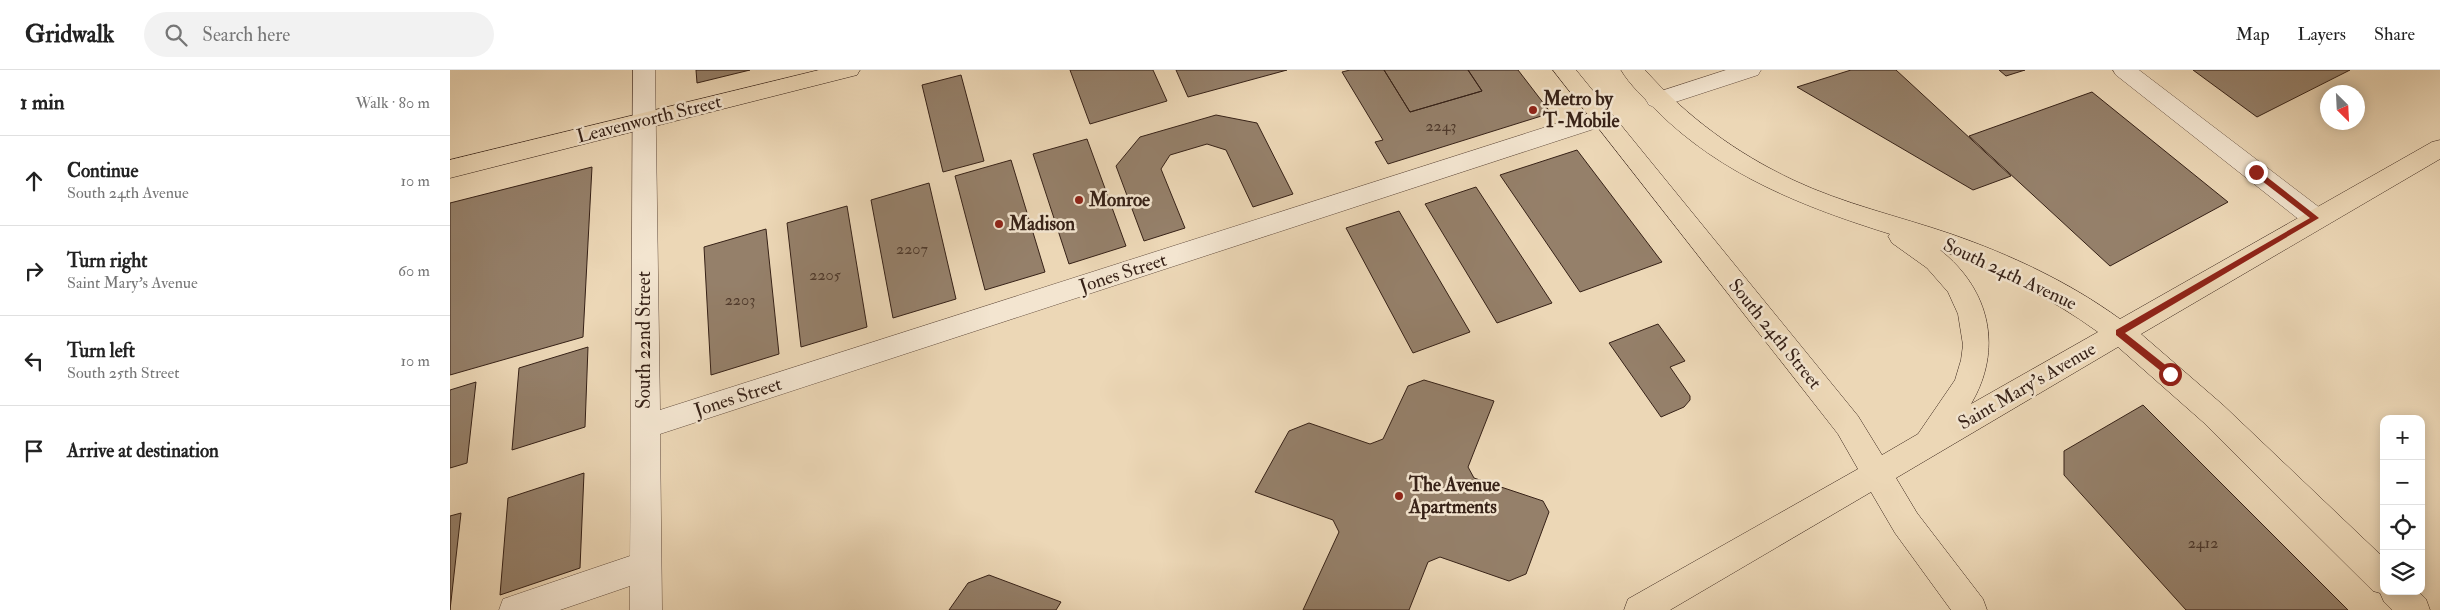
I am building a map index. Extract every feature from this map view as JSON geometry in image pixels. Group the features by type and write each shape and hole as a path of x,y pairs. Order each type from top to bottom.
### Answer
{"main road":[{"name":"Leavenworth Street","path":"450,169 849,70"},
{"name":"South 24th Street","path":"1564,70 1848,425 1876,474 1921,544 1971,610"},
{"path":"1632,70 1657,100"},
{"name":"South 24th Avenue","path":"1657,100 1692,130 1739,162 1809,197 1944,242 2001,265 2071,300 2118,333 2214,413 2380,576"},
{"name":"Saint Mary's Avenue","path":"1640,610 2315,218 2440,148"},
{"path":"1874,220 1922,251 1944,270 1965,300 1976,334 1975,364 1970,378 1957,402 1926,443"},
{"path":"2399,595 2414,610"}],"street":[{"name":"South 22nd Street","path":"644,70 646,610"},
{"path":"1657,100 1750,70"},
{"path":"2124,70 2315,218"},
{"name":"Jones Street","path":"645,427 1602,118"},
{"path":"515,610 645,566"}],"building":[{"path":"696,70 750,70 697,83"},
{"path":"1070,70 1153,70 1167,101 1090,124"},
{"path":"1176,70 1287,70 1188,97"},
{"path":"1350,70 1384,70 1410,112 1482,91 1468,70 1518,70 1551,113 1388,164 1375,142 1383,140 1342,72"},
{"path":"1384,70 1468,70 1482,91 1410,112"},
{"path":"1851,70 1896,70 2011,176 1973,190 1797,87"},
{"path":"1999,70 2025,70 2006,76"},
{"path":"2193,70 2350,70 2320,85 2257,117"},
{"path":"961,75 984,161 943,172 922,85"},
{"path":"2092,92 2228,202 2110,266 1969,136"},
{"path":"1216,115 1257,123 1293,194 1253,207 1226,150 1207,144 1170,155 1161,169 1185,228 1144,241 1116,166 1140,137"},
{"name":"Monroe","path":"1087,139 1126,246 1069,264 1033,154"},
{"path":"1577,150 1662,262 1580,292 1500,175"},
{"name":"Madison","path":"1011,160 1045,272 985,290 955,176"},
{"path":"592,167 583,337 450,375 450,203"},
{"path":"929,183 956,299 893,318 871,200"},
{"path":"1476,187 1552,303 1497,323 1425,204"},
{"path":"847,206 867,327 801,347 787,223"},
{"path":"1399,211 1470,332 1413,353 1346,228"},
{"path":"766,229 779,354 711,375 704,247"},
{"path":"1658,324 1685,361 1670,367 1690,396 1690,400 1684,407 1661,417 1609,343"},
{"path":"588,347 585,427 512,450 519,368"},
{"name":"The Avenue Apartments","path":"1424,380 1494,401 1468,467 1474,478 1543,501 1549,512 1526,574 1509,581 1440,557 1428,562 1409,610 1303,610 1339,532 1333,520 1255,492 1289,431 1309,423 1370,444 1383,439 1408,386"},
{"path":"476,382 467,463 450,468 450,390"},
{"path":"2143,405 2348,610 2186,610 2064,475 2064,451"},
{"path":"584,473 580,568 500,595 508,498"},
{"path":"461,513 450,610 450,516"},
{"path":"989,575 1061,602 1056,610 949,610 968,583"}],"place":[{"name":"Metro by T-Mobile","path":"1533,110"},
{"name":"Monroe","path":"1079,200"},
{"name":"Madison","path":"999,224"},
{"name":"The Avenue Apartments","path":"1399,496"}],"route":[{"path":"2170,374 2118,333 2315,218 2256,172"}]}
